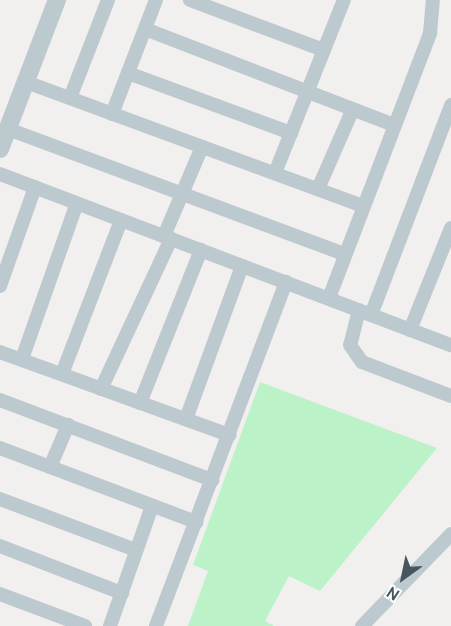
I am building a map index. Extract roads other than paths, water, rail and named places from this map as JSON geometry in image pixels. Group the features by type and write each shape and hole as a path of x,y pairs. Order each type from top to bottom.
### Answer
{"street":[{"path":"0,149 57,0"},
{"path":"70,98 108,0"},
{"path":"112,114 156,0"},
{"path":"190,0 324,50"},
{"path":"275,173 344,0"},
{"path":"329,298 430,33 433,0"},
{"path":"145,29 394,125"},
{"path":"128,73 291,133"},
{"path":"26,82 363,206"},
{"path":"451,105 350,345 362,362 451,396"},
{"path":"318,189 353,109"},
{"path":"8,129 345,254"},
{"path":"101,389 168,237 182,193 202,147"},
{"path":"0,174 451,345"},
{"path":"0,286 35,187"},
{"path":"22,360 77,203"},
{"path":"62,374 121,220"},
{"path":"410,330 451,228"},
{"path":"140,402 201,250"},
{"path":"186,419 242,266"},
{"path":"156,626 286,282"},
{"path":"0,352 229,435"},
{"path":"0,400 212,480"},
{"path":"50,467 68,425"},
{"path":"0,448 196,522"},
{"path":"0,499 136,550"},
{"path":"110,626 152,506"},
{"path":"362,626 451,534"},
{"path":"0,546 122,593"},
{"path":"0,594 85,626"}]}
